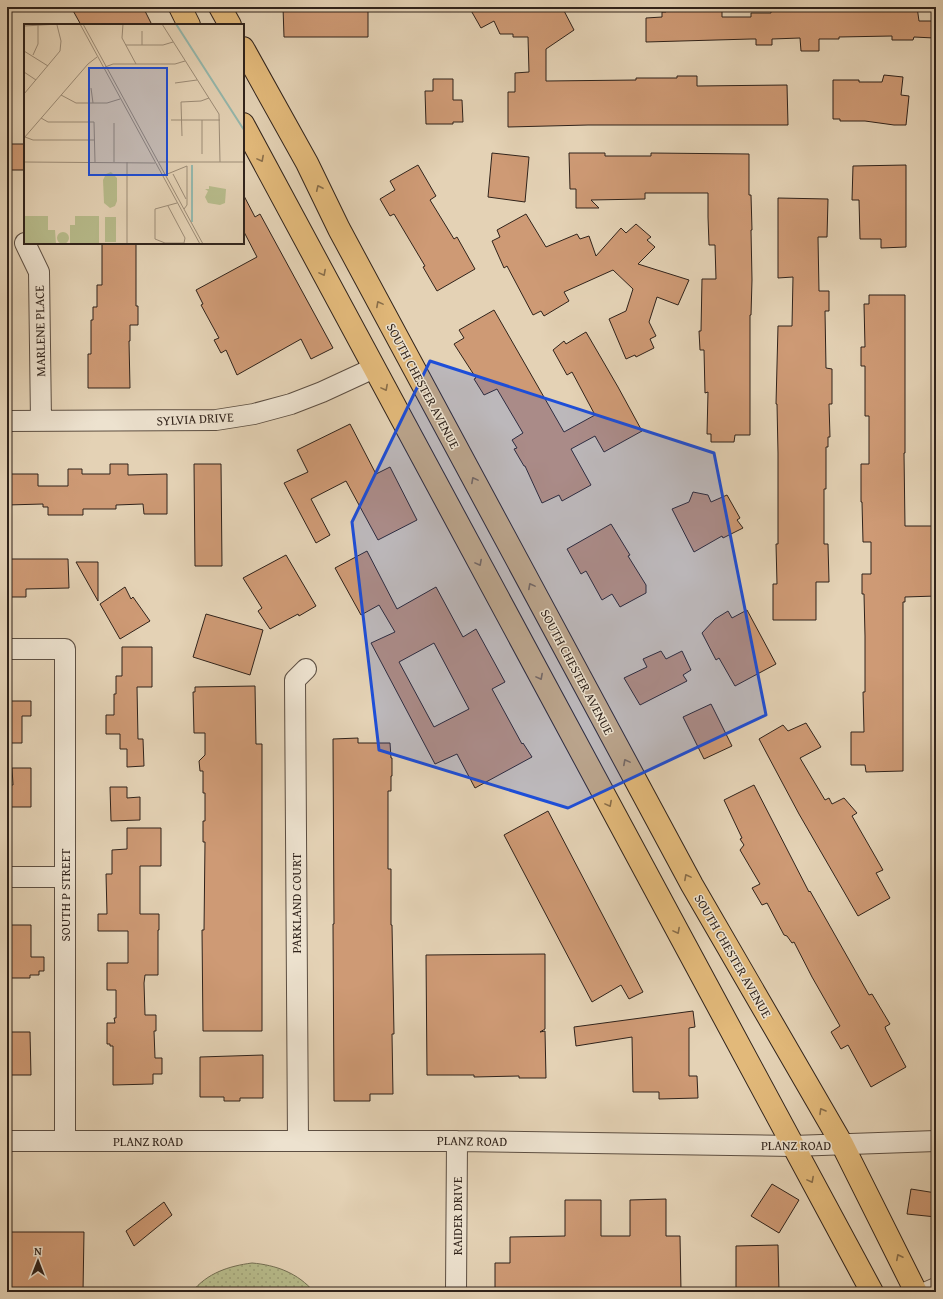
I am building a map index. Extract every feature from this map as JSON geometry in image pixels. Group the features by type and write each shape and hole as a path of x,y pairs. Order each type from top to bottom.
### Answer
{"main road":[{"path":"180,7 189,24"},
{"path":"220,7 229,24"},
{"name":"SOUTH CHESTER AVENUE","path":"244,50 308,163 339,229 688,878 842,1144 916,1292"},
{"path":"244,126 792,1146 872,1292"}],"street":[{"name":"MARLENE PLACE","path":"26,244 38,272 41,421"},
{"name":"SYLVIA DRIVE","path":"7,421 216,420 254,414 292,404 374,368"},
{"name":"SOUTH P STREET","path":"7,649 65,649 65,1141"},
{"name":"PARKLAND COURT","path":"298,1141 295,680 306,669"},
{"path":"7,877 65,877"},
{"name":"PLANZ ROAD","path":"7,1141 457,1141 792,1146 936,1142"},
{"name":"RAIDER DRIVE","path":"456,1292 457,1141"},
{"path":"927,1292 936,1288"}],"highlighted area":[{"path":"430,361 714,453 766,715 568,808 379,750 352,522"}],"green space":[{"path":"252,1263 270,1266 286,1271 308,1285 314,1292 192,1292 198,1285 212,1275 227,1268"}],"building":[{"path":"71,7 143,7 152,24 80,24"},
{"path":"283,7 368,7 368,37 284,37"},
{"path":"469,7 562,7 574,30 546,49 546,81 636,80 636,78 677,78 677,76 697,76 697,86 787,85 788,125 588,125 508,127 508,92 515,92 515,73 529,72 528,37 513,37 513,34 500,34 494,21 481,28"},
{"path":"666,7 722,7 722,17 751,17 751,13 771,13 771,7 813,7 813,10 870,10 870,7 917,7 919,21 934,21 934,38 914,37 913,40 892,40 892,36 819,39 819,51 801,51 800,38 772,39 772,45 756,45 756,39 646,42 646,18 662,17 662,12 666,12"},
{"path":"884,75 903,77 901,95 909,96 906,125 865,121 840,121 840,119 833,119 833,80 882,82"},
{"path":"433,79 453,79 453,100 462,100 463,122 453,122 453,124 426,124 425,91 433,91"},
{"path":"7,144 24,144 24,170 7,170"},
{"path":"492,153 529,157 525,202 488,197"},
{"path":"569,153 605,153 605,156 651,156 651,153 749,154 749,195 751,195 752,230 750,435 735,435 734,442 711,442 711,434 707,434 708,392 705,393 704,350 700,350 699,331 701,331 702,279 716,279 715,245 709,245 708,193 645,193 645,199 591,200 599,208 576,208 576,189 570,189"},
{"path":"418,165 436,196 430,200 454,239 457,237 475,269 437,291 423,267 425,266 394,214 390,216 380,199 395,190 390,181"},
{"path":"906,165 906,247 881,248 881,239 860,239 859,200 852,200 853,166"},
{"path":"244,196 255,217 260,214 333,348 311,359 301,339 237,375 226,350 221,353 214,340 219,338 201,305 203,304 196,290 257,257 244,232"},
{"path":"778,198 828,199 827,237 818,237 819,291 829,291 829,311 825,311 826,368 832,369 832,404 829,404 830,437 828,437 828,447 826,447 826,489 824,489 824,544 828,544 829,582 816,582 816,620 773,620 773,584 777,584 776,544 778,544 778,453 776,404 778,326 792,326 793,277 778,278"},
{"path":"526,214 546,247 577,234 580,239 589,236 596,256 621,228 626,233 636,224 651,237 647,240 655,247 638,264 689,280 678,305 657,297 649,322 656,336 650,339 654,348 636,357 635,355 626,359 609,319 626,311 633,289 613,270 564,292 569,301 544,316 541,311 533,315 507,266 504,268 492,241 500,237 497,230"},
{"path":"102,244 136,244 136,306 138,306 138,325 130,325 130,388 88,388 88,354 91,354 91,320 93,320 93,307 97,307 97,285 102,285"},
{"path":"869,295 905,295 905,526 936,526 936,596 905,597 905,602 903,602 903,771 866,772 865,765 851,765 851,732 864,732 863,692 865,692 865,636 862,574 871,574 871,542 863,542 861,502 861,464 869,464 869,416 865,416 865,366 861,366 861,347 865,347 864,304 869,304"},
{"path":"494,310 564,432 595,415 572,372 567,375 553,350 564,341 566,344 586,332 642,431 604,452 595,436 571,449 591,485 562,501 559,495 542,503 525,466 514,449 517,448 512,440 523,433 497,389 484,395 474,379 476,378 454,344 464,338 459,330"},
{"path":"350,424 376,474 390,467 417,520 378,540 346,481 311,499 330,535 316,543 284,483 308,472 297,450"},
{"path":"110,464 128,464 128,475 167,474 167,514 144,514 143,504 116,505 116,509 83,509 83,515 48,515 48,507 43,507 43,504 7,505 7,474 38,474 38,486 68,486 68,469 82,469 82,474 110,474"},
{"path":"194,464 221,464 222,566 195,566"},
{"path":"693,492 708,495 711,502 727,495 740,518 737,520 743,528 723,538 722,536 694,552 672,509 689,502"},
{"path":"611,524 646,585 646,593 620,607 612,594 602,600 586,571 581,574 567,549"},
{"path":"367,551 397,609 436,587 463,637 476,629 505,682 492,689 522,744 523,743 532,757 475,788 457,754 435,764 371,643 395,632 379,605 361,615 335,568","holes":["434,643 469,709 434,727 399,662"]},
{"path":"286,555 316,606 299,616 298,614 270,629 258,611 262,608 243,578"},
{"path":"10,559 68,559 69,588 26,589 26,597 11,597"},
{"path":"76,562 98,562 98,601"},
{"path":"125,587 131,599 133,597 150,621 120,639 100,604"},
{"path":"747,610 776,664 735,686 719,658 716,660 702,633 715,619 728,611 732,618"},
{"path":"206,614 263,630 250,675 193,657"},
{"path":"122,647 152,647 152,687 137,687 138,739 143,739 144,766 127,767 127,749 120,749 120,734 106,734 106,715 114,715 116,676 122,676"},
{"path":"661,651 666,659 682,651 691,670 683,675 687,681 640,705 624,678 647,667 643,659"},
{"path":"255,686 256,744 262,744 262,1031 203,1031 202,930 204,930 205,842 203,842 203,821 205,821 205,793 203,793 203,771 200,771 199,761 205,755 205,733 194,733 193,692 195,692 195,687"},
{"path":"7,701 31,701 31,716 22,716 22,743 7,743"},
{"path":"711,704 732,746 704,759 683,717"},
{"path":"806,723 821,747 800,758 825,800 829,798 832,804 844,798 857,813 852,816 883,870 876,873 890,898 858,916 799,814 759,739 783,725 788,731"},
{"path":"358,738 358,743 390,743 392,758 391,791 388,791 388,869 391,869 394,1034 392,1034 393,1094 370,1094 370,1101 334,1101 333,739"},
{"path":"12,768 31,768 31,807 7,807 7,785 13,785"},
{"path":"754,785 809,892 810,891 869,995 872,994 890,1024 885,1027 886,1030 906,1067 871,1087 848,1045 841,1049 831,1032 840,1026 794,942 792,943 787,936 784,935 767,903 762,905 752,888 760,884 740,850 744,845 740,839 742,838 724,800"},
{"path":"110,787 127,787 127,798 140,797 140,820 111,821"},
{"path":"548,811 643,992 629,999 621,985 592,1002 504,835"},
{"path":"127,828 161,828 161,866 140,866 140,914 159,914 158,975 145,975 144,983 145,1015 156,1015 156,1031 154,1031 155,1058 162,1058 162,1074 153,1074 153,1084 113,1085 113,1046 107,1044 107,1023 115,1023 116,990 107,990 107,963 128,963 128,931 98,931 98,914 107,914 106,874 112,874 112,850 127,849"},
{"path":"7,925 31,925 31,957 44,957 44,971 39,971 39,975 30,975 30,978 9,978 9,976 7,976"},
{"path":"545,954 545,1029 540,1032 545,1031 546,1078 519,1078 519,1076 474,1077 474,1075 427,1075 426,955"},
{"path":"693,1011 695,1027 689,1028 689,1076 697,1076 698,1098 659,1099 659,1092 633,1092 632,1037 576,1046 574,1027"},
{"path":"7,1032 30,1032 31,1075 7,1075"},
{"path":"263,1055 263,1098 240,1098 240,1101 224,1101 224,1097 200,1097 200,1057"},
{"path":"772,1184 799,1200 779,1233 751,1216"},
{"path":"911,1189 936,1193 936,1217 907,1214"},
{"path":"666,1199 666,1236 680,1236 681,1291 495,1292 495,1263 510,1263 510,1237 565,1236 565,1200 601,1200 601,1236 630,1236 630,1200"},
{"path":"164,1202 172,1215 134,1246 126,1231"},
{"path":"7,1232 84,1232 83,1292 7,1292"},
{"path":"778,1245 779,1292 736,1292 736,1246"}]}
